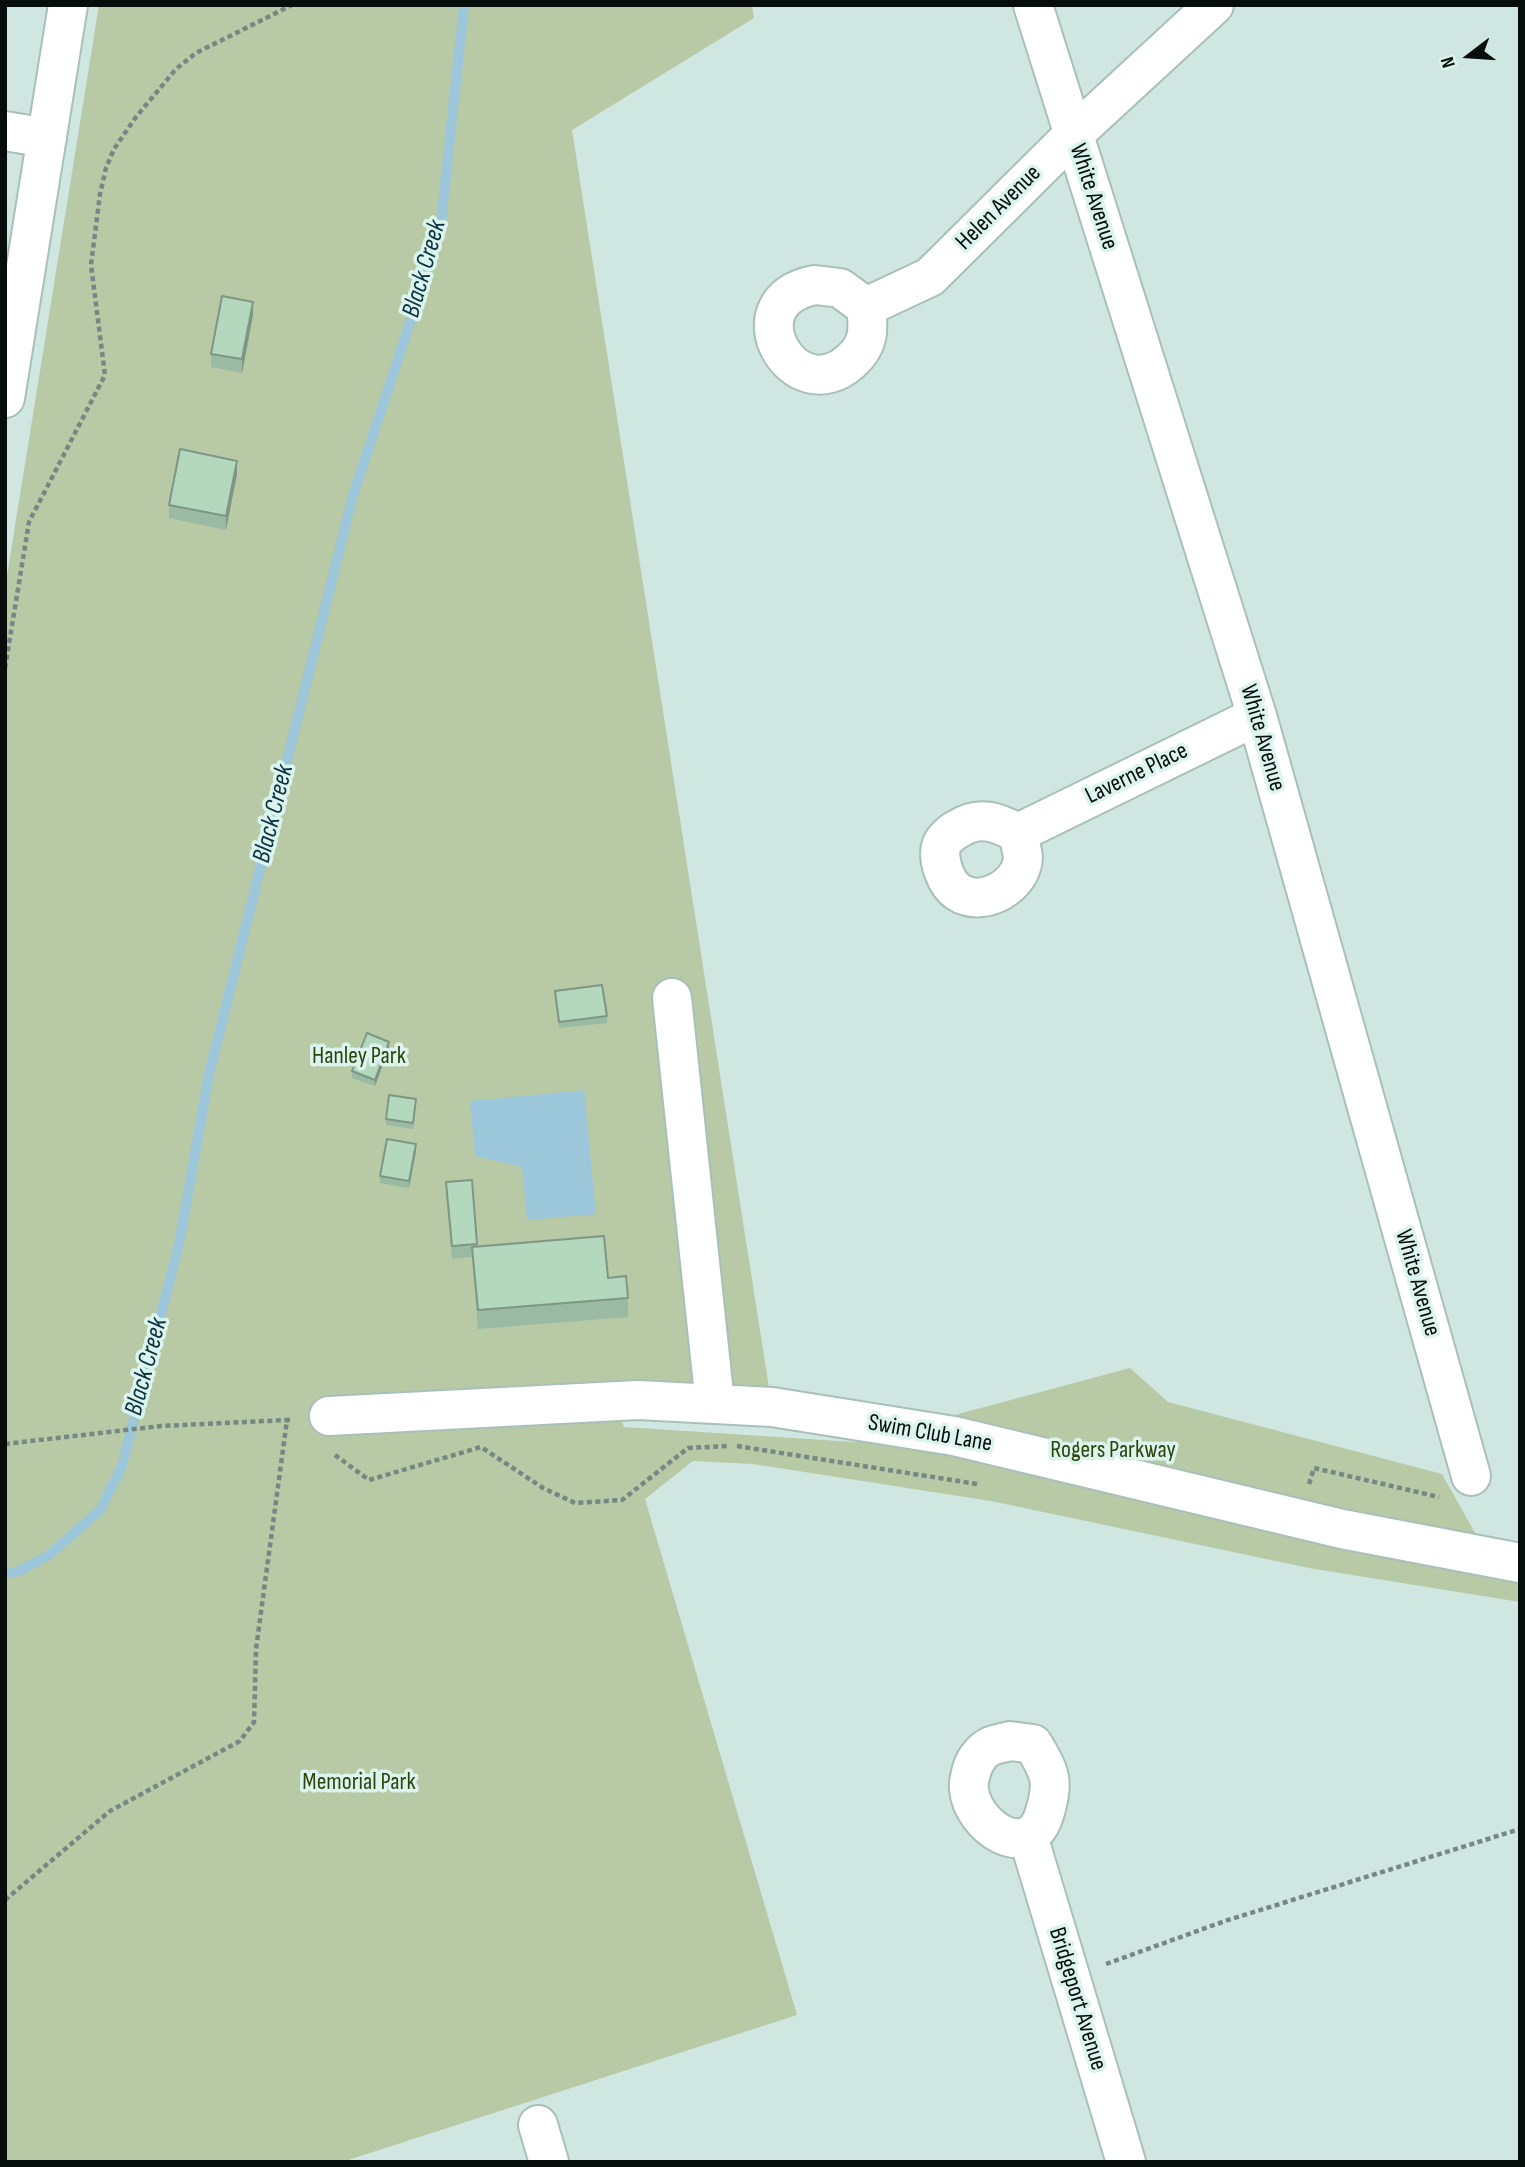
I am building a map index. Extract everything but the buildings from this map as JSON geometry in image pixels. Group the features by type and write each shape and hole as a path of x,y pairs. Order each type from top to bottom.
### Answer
{"street":[{"path":"5,398 68,5"},
{"name":"White Avenue","path":"1033,5 1257,716 1471,1476"},
{"name":"Helen Avenue","path":"866,307 930,276 1073,135 1214,5"},
{"path":"5,131 47,138"},
{"name":"Laverne Place","path":"1018,833 1257,716"},
{"path":"672,998 715,1404"},
{"name":"Swim Club Lane","path":"318,1431 638,1400 772,1407 954,1436 1342,1529 1520,1563"},
{"name":"Bridgeport Avenue","path":"1028,1836 1126,2162"},
{"path":"538,2126 549,2162"}],"path":[{"path":"5,668 29,522 105,375 91,265 100,194 114,149 136,117 176,69 196,53 292,5"},
{"path":"5,1900 110,1811 240,1741 254,1722 256,1649 288,1420"},
{"path":"5,1444 161,1426 288,1420 318,1431 369,1480 481,1447 543,1488 575,1503 622,1500 688,1448 731,1446"},
{"path":"1076,1997 1106,1985 1105,1962 1225,1921 1520,1829"}],"green space":[{"name":"Hanley Park","path":"99,5 752,5 754,18 572,130 772,1407 616,1402 624,1427 854,1442 1130,1368 1168,1402 1442,1474 1484,1549 1520,1553 1520,1602 1309,1568 991,1501 753,1464 693,1461 645,1499 797,2015 342,2162 5,2162 5,588"}],"water":[{"path":"584,1090 596,1214 527,1220 522,1167 475,1156 470,1101"}],"waterway":[{"name":"Black Creek","path":"5,1574 19,1571 49,1555 100,1510 122,1466 179,1244 209,1074 353,495 440,232 464,5"}],"park label":[{"name":"Rogers Parkway","path":"1113,1451"},
{"name":"Memorial Park","path":"359,1783"}]}
